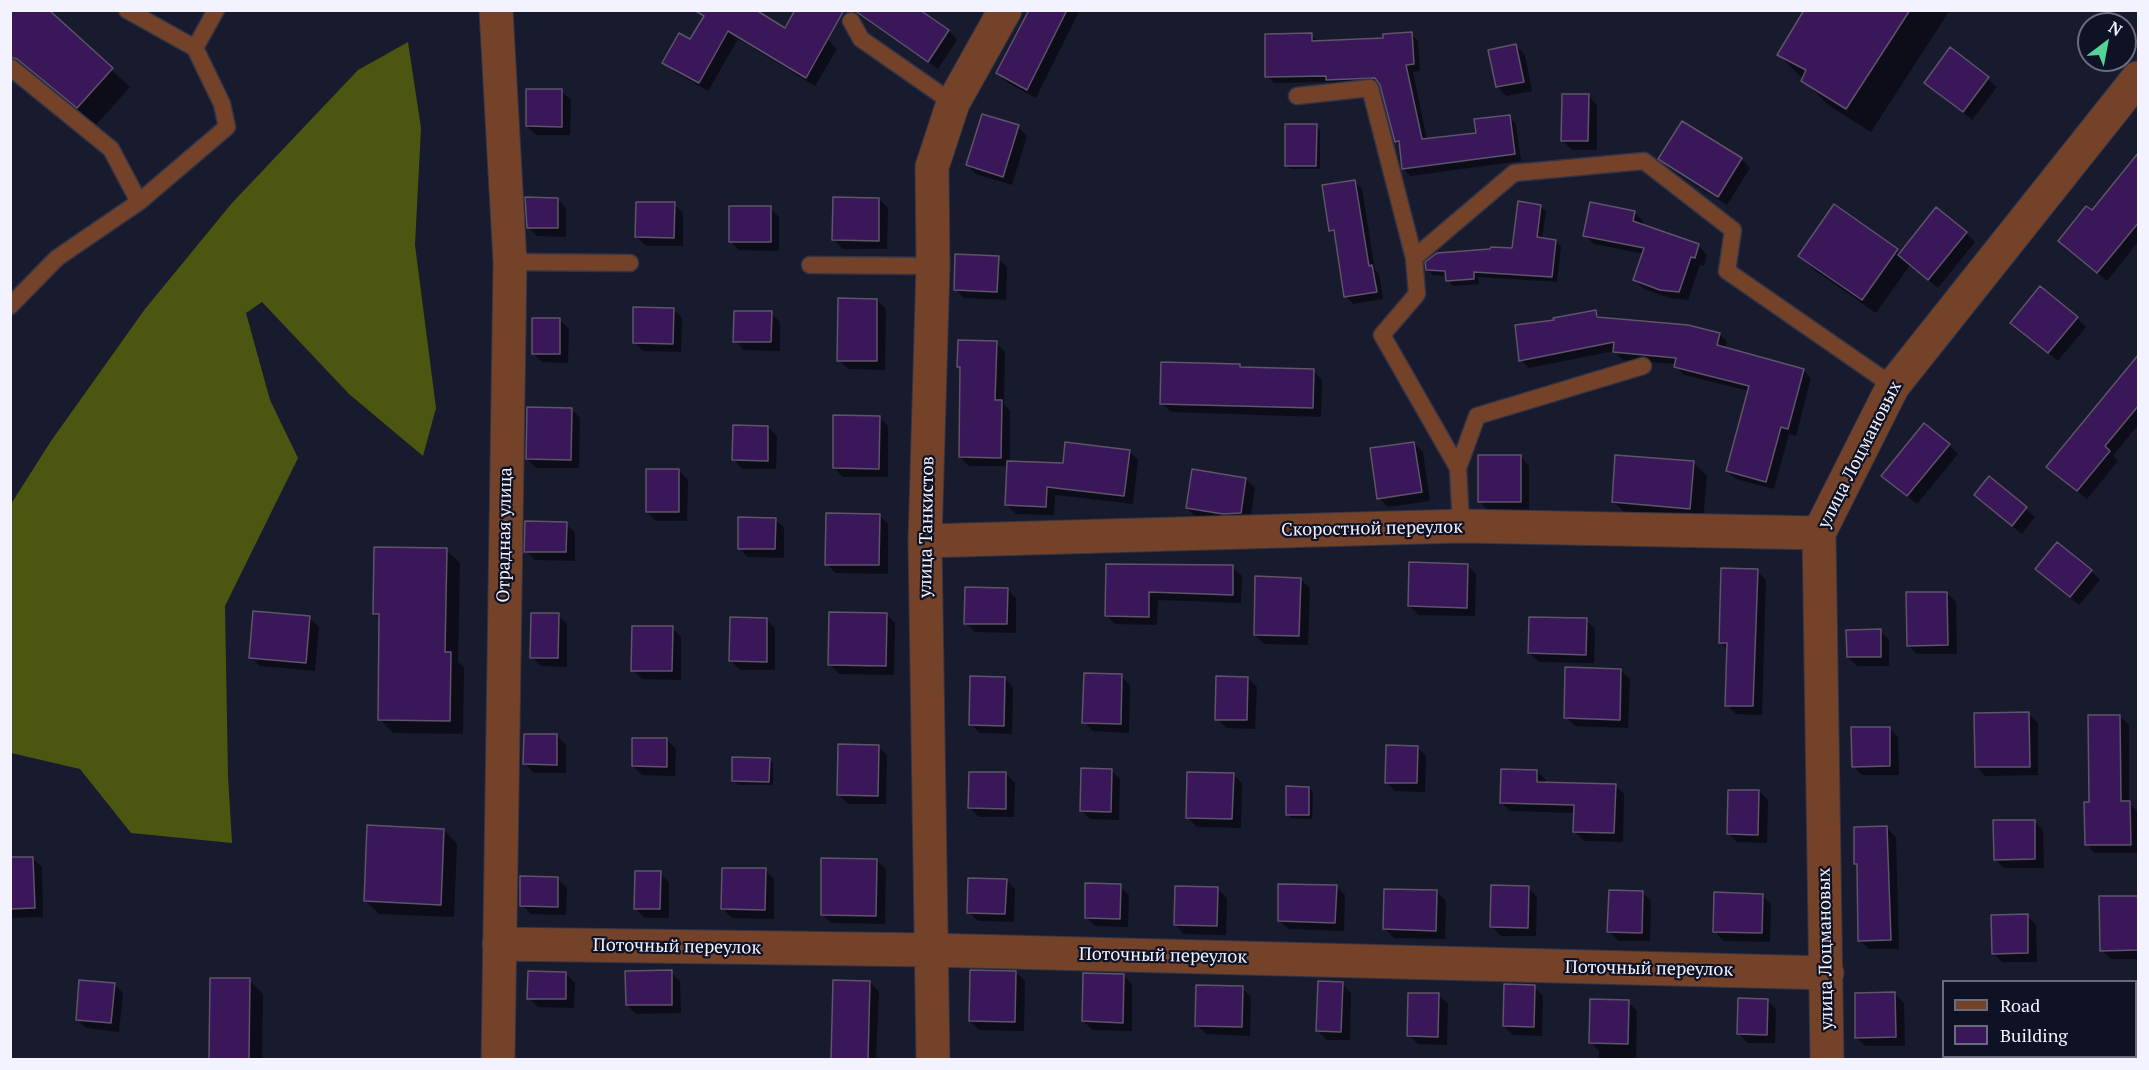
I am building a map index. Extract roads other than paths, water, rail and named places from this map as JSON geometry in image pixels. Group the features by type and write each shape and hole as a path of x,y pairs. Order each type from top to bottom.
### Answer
{"street":[{"name":"Отрадная улица","path":"496,10 510,262 498,1059"},
{"name":"улица Танкистов","path":"933,1059 925,541 933,266 932,167 954,103 1005,10"},
{"name":"улица Лоцмановых","path":"1827,1059 1819,533 1893,386 2139,78"},
{"name":"Скоростной переулок","path":"925,541 1461,526 1819,533"},
{"name":"Поточный переулок","path":"499,944 930,951 1827,974"}],"lane":[{"path":"10,306 57,258 139,202 227,127 222,104 195,48 127,10"},
{"path":"195,48 216,10"},
{"path":"851,21 861,39 954,103"},
{"path":"10,68 111,149 139,202"},
{"path":"1297,96 1370,88 1414,258 1417,294 1382,335 1458,468"},
{"path":"1414,258 1514,173 1644,161 1733,230 1727,272 1893,386"},
{"path":"510,262 630,262"},
{"path":"810,265 933,266"},
{"path":"1461,526 1458,468 1477,416 1643,366"}]}
